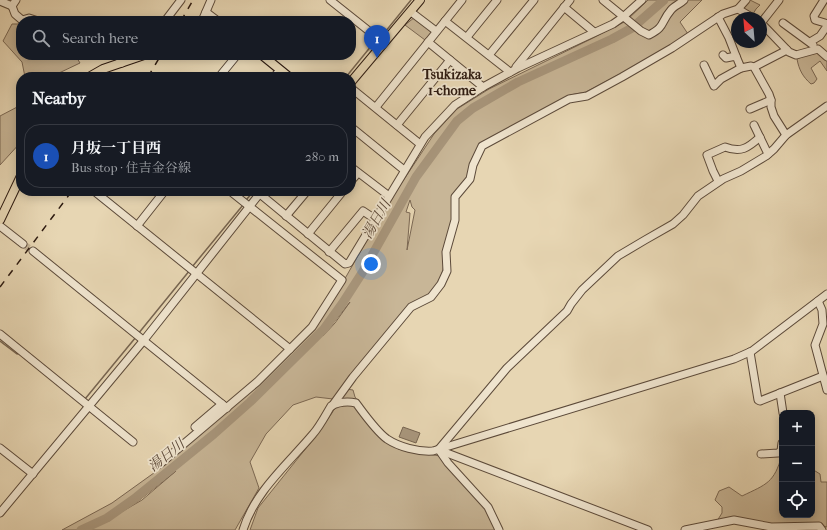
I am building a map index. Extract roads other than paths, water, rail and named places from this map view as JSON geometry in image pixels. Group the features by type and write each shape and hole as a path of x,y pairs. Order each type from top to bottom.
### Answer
{"main road":[{"path":"356,75 381,41 411,12 420,0"},
{"path":"98,72 118,60"},
{"path":"268,60 283,72"},
{"path":"0,220 16,186"}],"street":[{"path":"169,16 181,0"},
{"path":"204,16 211,0"},
{"path":"331,0 351,16"},
{"path":"376,107 462,0"},
{"path":"467,37 497,0"},
{"path":"489,56 534,0"},
{"path":"512,71 570,0"},
{"path":"604,0 623,17 641,31 649,35 663,26 671,10 684,0"},
{"path":"264,196 329,252 345,264 349,263 420,144 455,105 512,71 613,24 642,0"},
{"path":"243,530 250,512 267,486 312,435 331,406 353,377 411,307 431,297 441,284 447,271 446,252 455,220 455,197 470,179 473,164 482,146 569,98 587,96 622,77 672,48 723,14 738,9 746,0"},
{"path":"767,15 779,0"},
{"path":"810,42 820,36 827,26 825,23 815,20 814,16 824,0"},
{"path":"0,1 14,3 16,14 18,16"},
{"path":"564,7 594,32"},
{"path":"738,9 743,12"},
{"path":"206,12 211,16"},
{"path":"411,12 436,31"},
{"path":"718,18 729,38 741,68"},
{"path":"356,20 381,41"},
{"path":"445,21 489,56 512,71"},
{"path":"782,23 810,42 827,57"},
{"path":"767,29 787,50 796,55 818,49"},
{"path":"428,42 483,87"},
{"path":"704,65 714,86 722,79 741,68 751,66 754,67 787,50"},
{"path":"723,56 726,58 736,56"},
{"path":"223,72 233,60"},
{"path":"397,125 450,60"},
{"path":"754,67 770,94 771,107 774,116 786,135"},
{"path":"356,92 420,144"},
{"path":"750,109 771,100"},
{"path":"439,450 507,368 567,311 582,290 618,256 674,224 684,215 698,196 718,181 741,171 768,154 786,135 827,106"},
{"path":"754,125 768,154"},
{"path":"356,131 404,170"},
{"path":"718,181 707,155 725,147 734,150 743,150 760,137"},
{"path":"356,175 358,173 389,196"},
{"path":"100,196 290,349"},
{"path":"137,226 161,196"},
{"path":"195,427 257,382 312,327 332,299 342,280 236,196"},
{"path":"0,512 89,406 140,337 246,204 257,196"},
{"path":"286,216 303,196"},
{"path":"308,234 339,196"},
{"path":"329,252 363,211 375,219"},
{"path":"0,226 23,244"},
{"path":"33,251 225,406"},
{"path":"331,406 342,402 356,403 381,434 389,440 415,450 425,452 439,450 734,359 750,352 827,294"},
{"path":"818,301 822,310 823,324 815,345 822,376 827,390"},
{"path":"0,334 133,442"},
{"path":"750,352 758,400 760,401 822,376"},
{"path":"780,393 783,410"},
{"path":"160,464 225,406"},
{"path":"761,454 778,453 781,451 782,446"},
{"path":"0,448 33,474"},
{"path":"439,450 488,507 499,530"},
{"path":"439,450 648,530"},
{"path":"685,530 734,520 770,527 819,526 822,530"}],"waterway":[{"path":"381,37 411,0"},
{"name":"湯日川","path":"81,530 107,518 134,499 214,434 250,402 324,329 362,273 416,177 457,121 473,108 518,82 612,39 632,28 664,0"},
{"path":"350,72 372,45 378,42"},
{"path":"246,200 250,196"},
{"path":"192,267 243,205"},
{"path":"138,334 190,270"},
{"path":"85,399 136,337"},
{"path":"0,341 17,354 19,353"}],"tunnel":[{"path":"23,244 33,251"}],"railway":[{"path":"184,16 193,0"},
{"path":"151,72 158,60"},
{"path":"0,287 68,196"}],"place":[{"name":"月坂一丁目西","path":"377,58"}],"district":[{"name":"Tsukizaka 1-chome","path":"452,82"}]}
